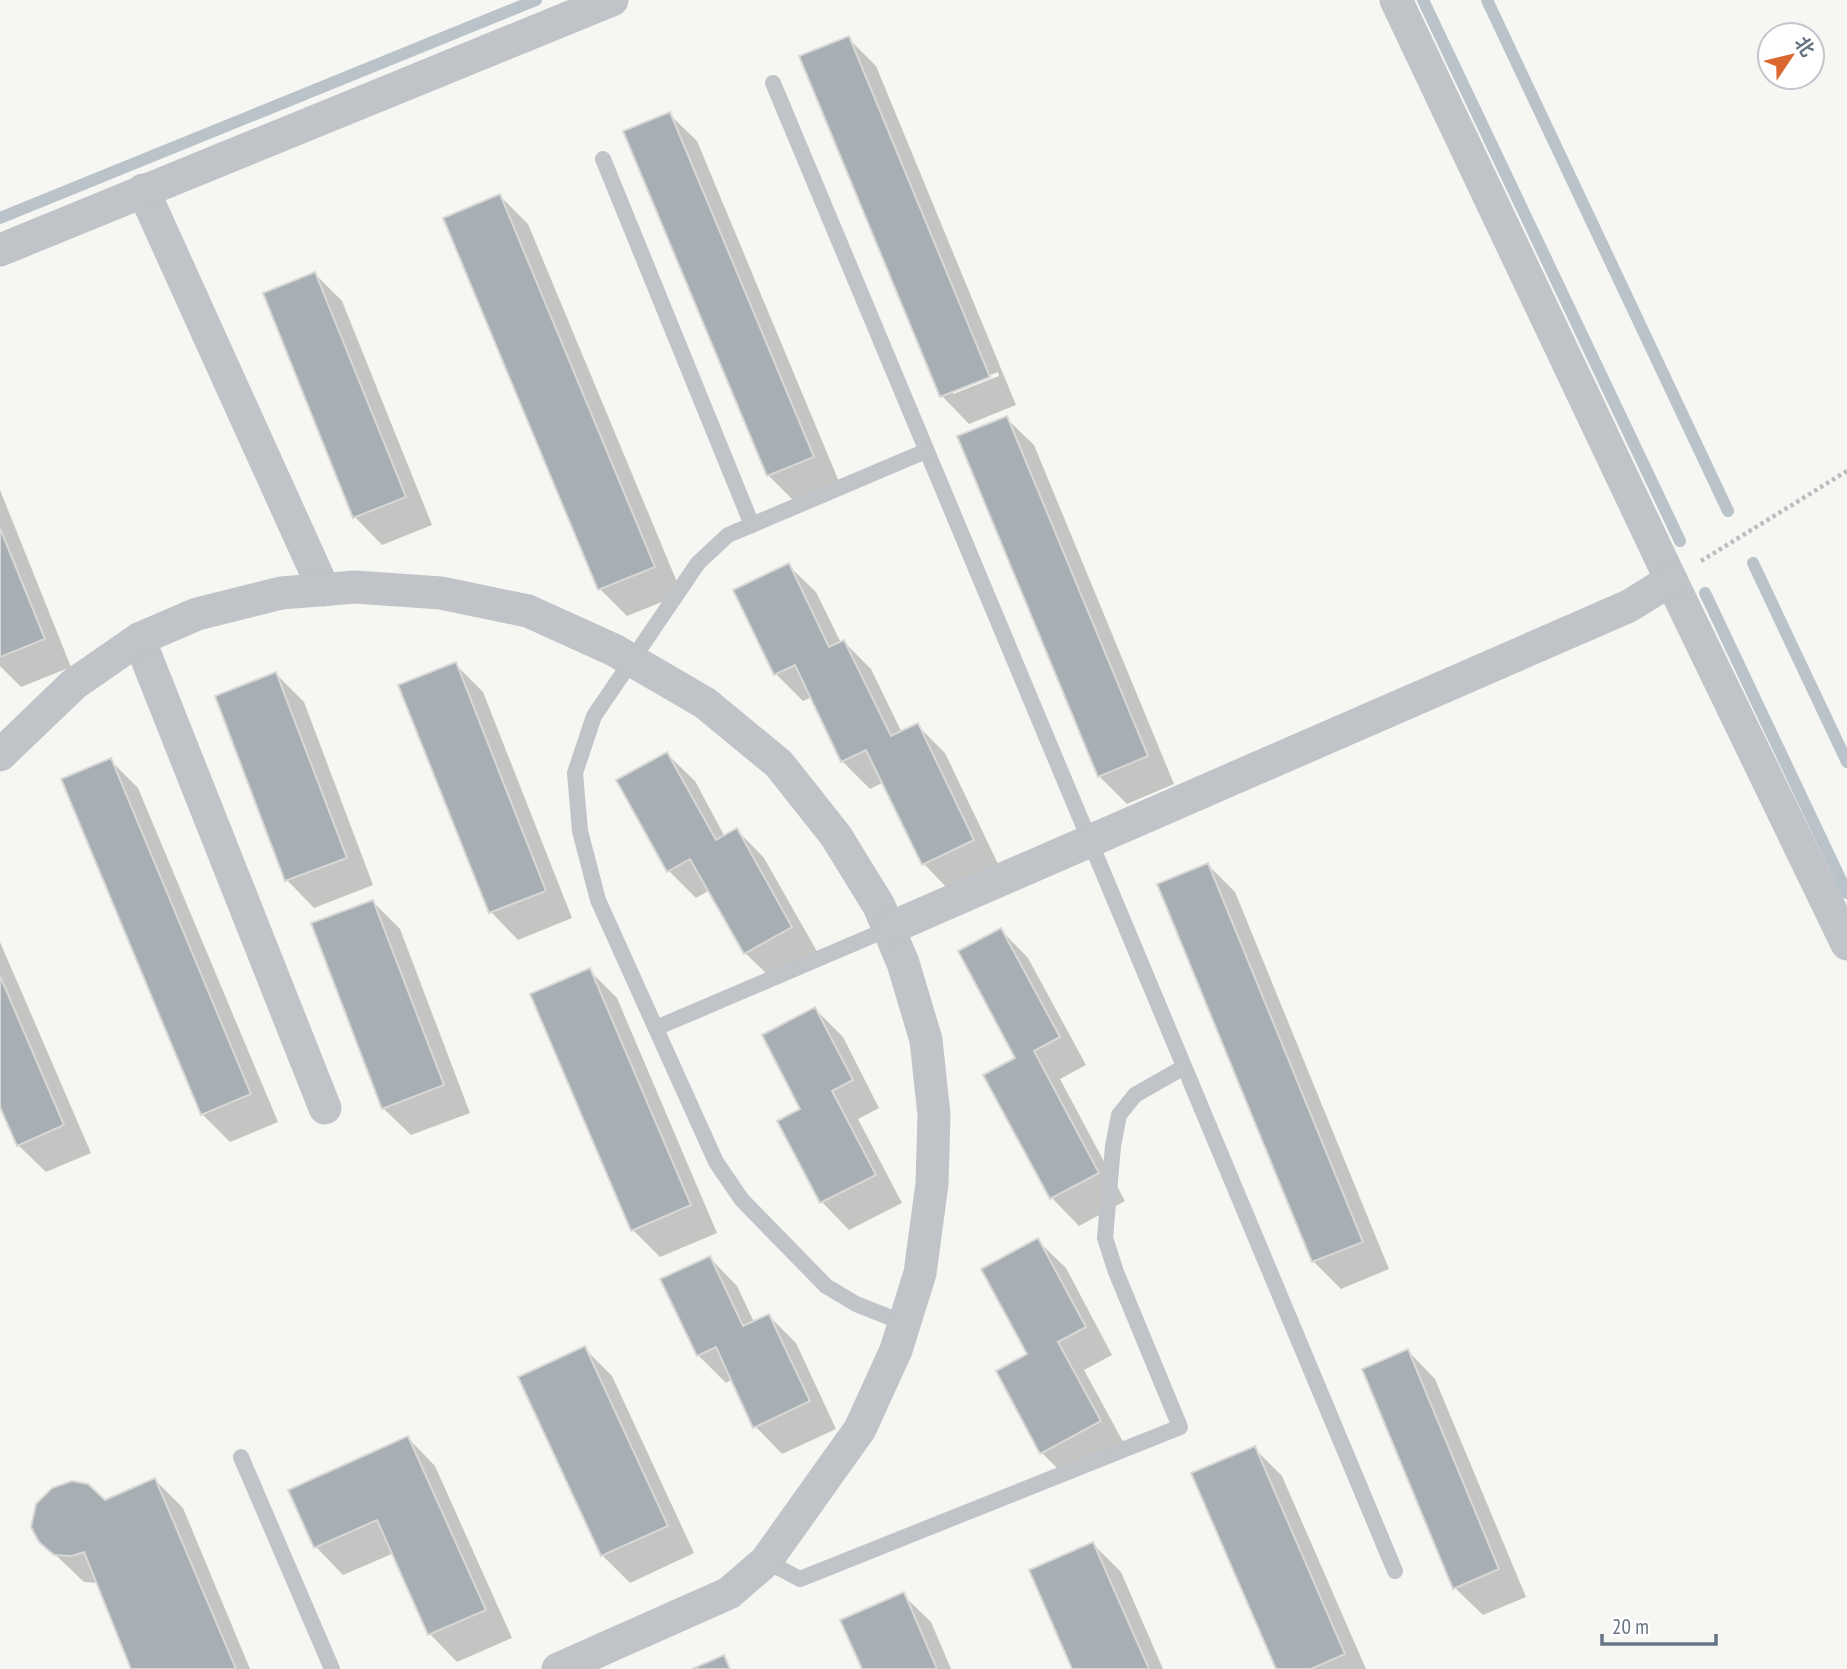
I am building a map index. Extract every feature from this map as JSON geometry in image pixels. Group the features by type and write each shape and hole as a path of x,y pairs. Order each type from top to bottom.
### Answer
{"street":[{"path":"0,250 612,0"},
{"path":"1396,0 1847,944"},
{"path":"143,190 324,590"},
{"path":"888,929 1629,606 1671,580"},
{"path":"0,755 74,684 139,639 197,614 281,593 355,587 441,593 528,611 614,650 705,703 779,764 836,836 879,906 902,963 926,1040 934,1115 932,1184 920,1273 896,1350 860,1429 766,1562 729,1592 558,1669"},
{"path":"139,639 325,1108"}],"lane":[{"path":"773,83 1395,1572"},
{"path":"603,159 752,525"},
{"path":"904,1323 856,1304 826,1286 742,1200 716,1162 598,900 580,831 575,773 594,716 698,563 728,535 926,451"},
{"path":"656,1028 888,929"},
{"path":"766,1562 800,1579 1181,1427 1116,1272 1105,1238 1113,1146 1119,1115 1135,1095 1184,1067"},
{"path":"241,1457 332,1669"}],"path":[{"path":"1671,580 1847,471"}],"building":[{"path":"849,36 990,377 940,397 799,56"},
{"path":"670,112 814,457 767,476 623,131"},
{"path":"500,194 655,567 598,590 443,218"},
{"path":"315,272 406,497 353,518 263,293"},
{"path":"1007,416 1148,756 1098,777 957,436"},
{"path":"0,528 45,639 0,657"},
{"path":"789,563 829,647 844,640 891,736 918,723 974,840 922,865 866,750 841,762 795,665 774,675 733,590"},
{"path":"456,662 546,891 489,913 398,685"},
{"path":"276,672 347,858 285,881 215,696"},
{"path":"667,752 716,840 737,828 792,927 744,954 690,859 667,872 616,780"},
{"path":"111,758 251,1094 201,1115 61,779"},
{"path":"1208,863 1363,1242 1312,1262 1157,884"},
{"path":"373,900 444,1085 382,1109 311,923"},
{"path":"1001,928 1060,1037 1034,1051 1099,1173 1050,1199 983,1075 1015,1058 958,951"},
{"path":"590,968 691,1205 631,1231 530,994"},
{"path":"0,976 64,1125 17,1146 0,1107"},
{"path":"815,1007 853,1080 832,1091 876,1175 820,1203 777,1121 800,1109 762,1035"},
{"path":"1038,1238 1086,1327 1058,1342 1101,1421 1040,1454 996,1371 1027,1354 981,1269"},
{"path":"710,1256 743,1326 769,1314 810,1401 753,1428 716,1347 697,1356 660,1279"},
{"path":"585,1346 668,1526 601,1556 518,1377"},
{"path":"1408,1349 1499,1569 1453,1589 1362,1369"},
{"path":"408,1436 486,1610 428,1635 377,1520 314,1548 288,1490"},
{"path":"1255,1446 1345,1654 1311,1669 1276,1669 1191,1473"},
{"path":"155,1478 236,1669 131,1669 84,1552 72,1556 54,1555 39,1542 31,1527 36,1504 52,1488 72,1481 88,1484 105,1500"},
{"path":"1093,1542 1149,1669 1072,1669 1029,1570"},
{"path":"904,1592 937,1669 862,1669 840,1620"},
{"path":"724,1655 730,1669 692,1669"}],"waterway":[{"path":"0,218 536,0"},
{"path":"1423,0 1680,541"},
{"path":"1487,0 1728,511"},
{"path":"1753,563 1847,762"},
{"path":"1705,593 1847,893"}]}
